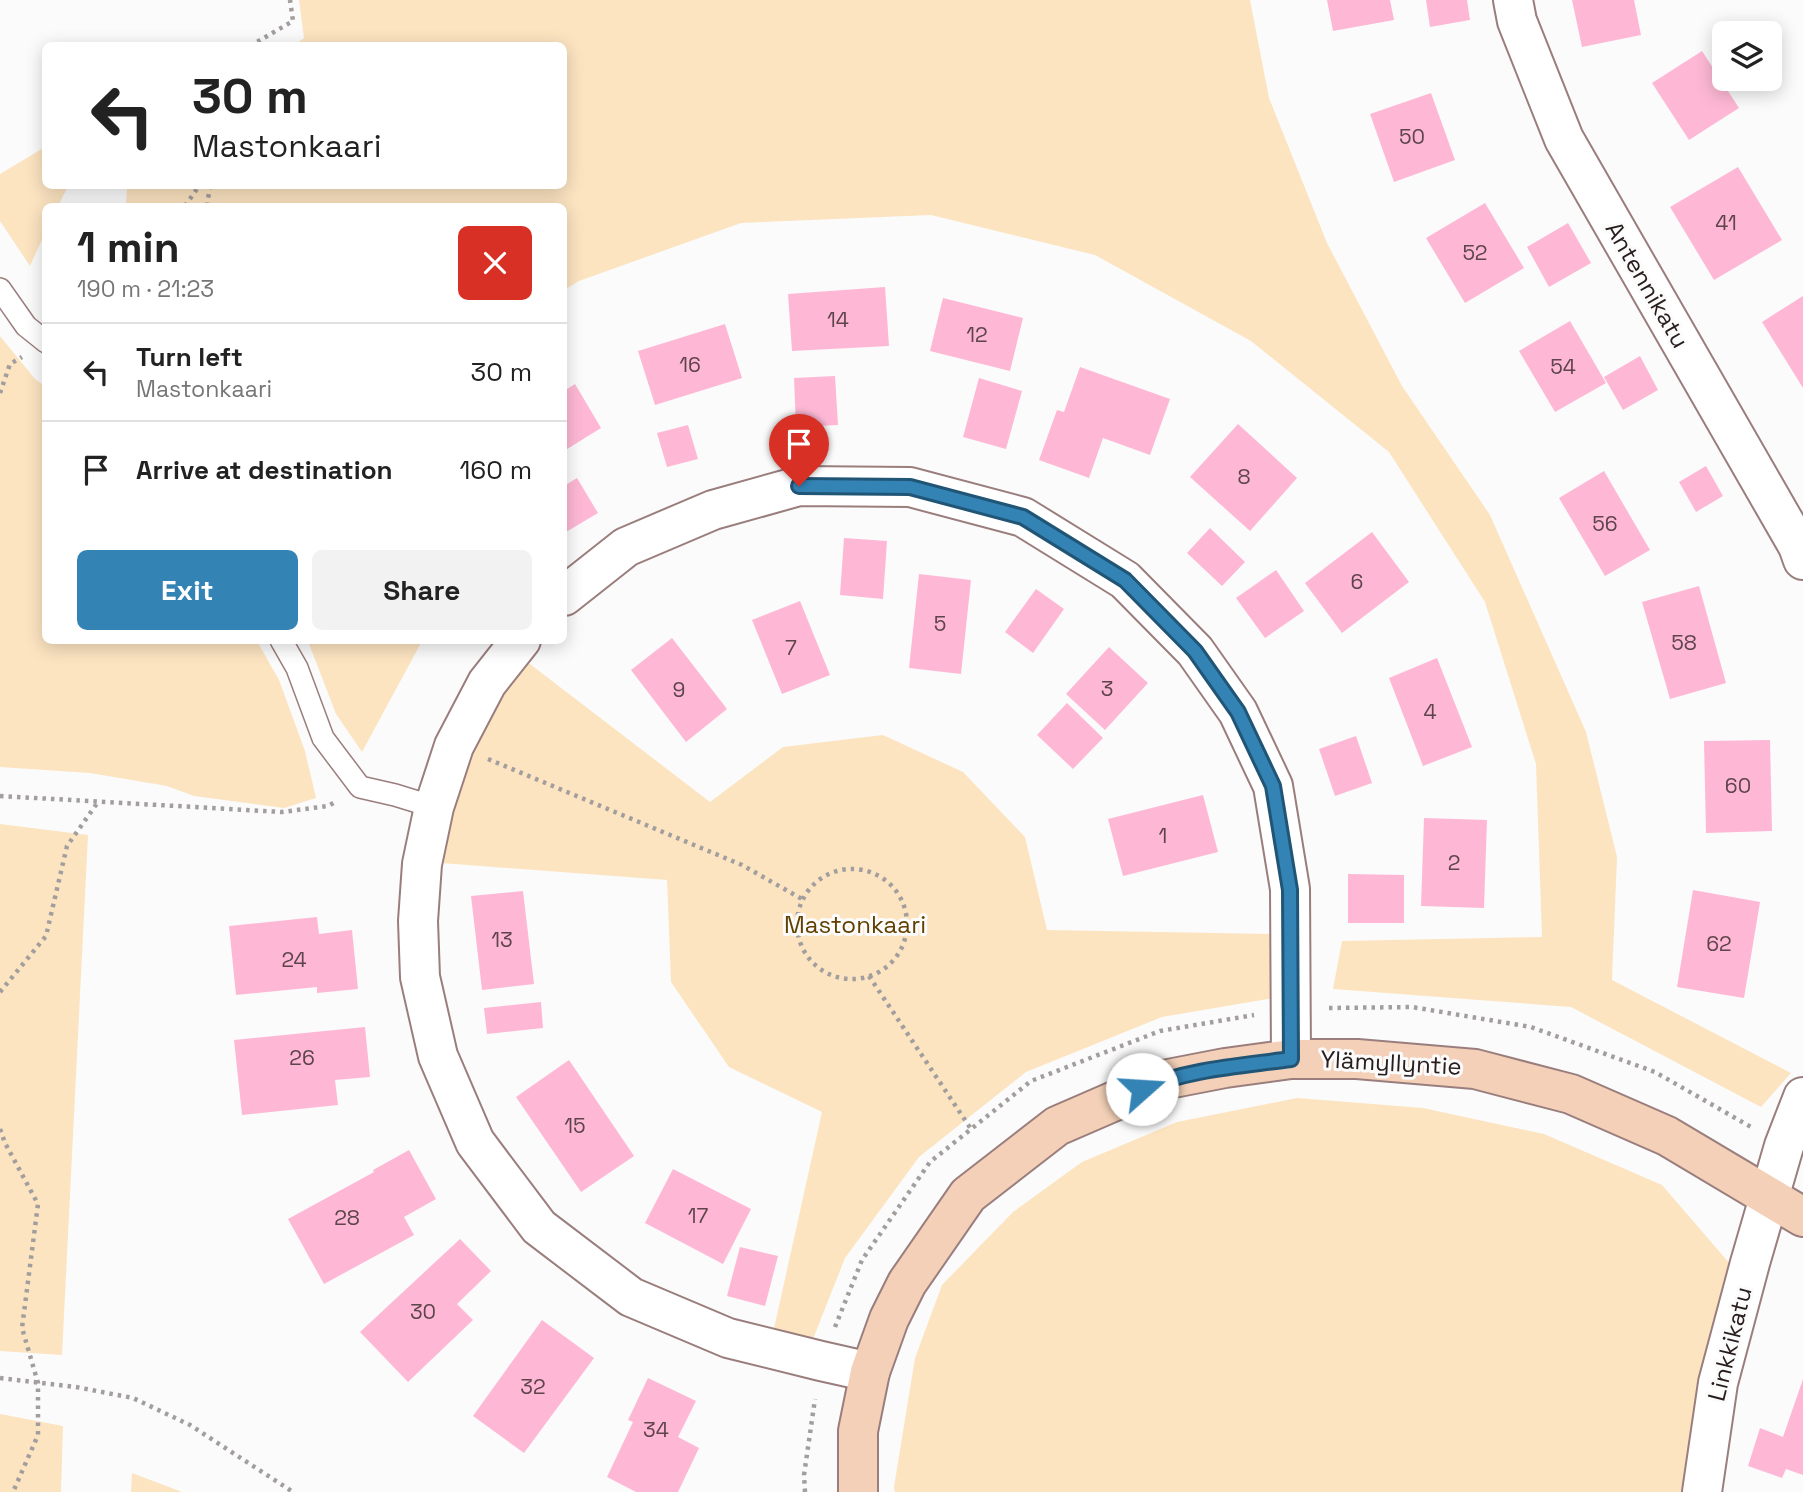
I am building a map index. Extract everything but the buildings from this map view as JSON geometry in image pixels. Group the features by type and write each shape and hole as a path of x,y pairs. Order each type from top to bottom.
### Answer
{"street":[{"name":"Antennikatu","path":"1513,0 1517,21 1564,139 1791,534 1803,560"},
{"path":"567,594 626,547 713,510 799,486 910,487 1023,517 1125,580 1195,651 1238,712 1273,786 1290,890 1291,1059"},
{"path":"517,644 487,683 454,746 434,807 422,864 418,921 420,977 438,1056 475,1142 539,1227 631,1297 728,1338 870,1372"},
{"name":"Ylämyllyntie","path":"858,1492 858,1431 870,1372 907,1283 968,1195 1057,1126 1163,1080 1291,1059 1357,1059 1475,1069 1571,1094 1667,1136 1803,1217"},
{"path":"1769,1198 1784,1146 1803,1097"},
{"name":"Linkkikatu","path":"1702,1492 1718,1383 1769,1198"}],"lane":[{"path":"0,289 26,326 42,339"},
{"path":"283,644 297,668 323,738 360,787 434,807"}],"path":[{"path":"257,42 293,21 290,0"},
{"path":"0,393 10,364 42,344"},
{"path":"454,746 742,865 802,899"},
{"path":"0,796 282,812 328,806 360,787"},
{"path":"0,992 46,936 67,846 99,802"},
{"path":"844,869 862,869 879,876 894,887 903,902 907,920 905,938 898,954 886,967 869,976 851,979 833,976 817,967 804,953 797,936 796,917 802,899 812,884 827,874 844,869"},
{"path":"869,976 971,1129"},
{"path":"805,1492 804,1475 821,1362 862,1260 930,1162 1031,1081 1160,1031 1290,1008 1412,1007 1531,1027 1655,1072 1784,1146"},
{"path":"0,1129 38,1204 22,1328 38,1382 38,1435 13,1492"},
{"path":"0,1378 76,1387 133,1398 190,1425 293,1492"}],"green space":[{"path":"299,0 1250,0 1269,98 1327,243 1402,386 1490,515 1586,732 1617,857 1612,980 1791,1073 1761,1107 1571,1007 1333,989 1342,941 1542,937 1536,764 1485,602 1389,452 1251,341 1095,255 931,215 741,223 579,281 567,288 567,203 126,203 127,189 567,189 567,42 299,42 304,38"},
{"path":"42,149 42,189 66,189 60,203 42,203 42,240 30,266 0,221 0,174"},
{"path":"0,336 42,384 42,644 259,644 279,680 305,751 316,798 284,808 194,796 167,786 90,773 0,767"},
{"path":"309,644 420,644 362,752 336,714"},
{"name":"Mastonkaari","path":"526,661 710,802 783,747 883,735 963,772 1025,837 1047,930 1273,934 1274,998 1162,1017 1026,1072 919,1157 845,1258 813,1339 773,1333 822,1112 729,1067 671,982 667,880 441,863 444,837 465,768 477,739 502,693"},
{"path":"0,824 88,835 62,1355 0,1351"},
{"path":"1297,1098 1423,1108 1544,1134 1662,1185 1731,1265 1699,1377 1681,1492 895,1492 915,1358 942,1285 1013,1212 1082,1162 1177,1122"},
{"path":"0,1414 63,1426 61,1492 0,1492"},
{"path":"132,1473 182,1492 131,1492"}],"route":[{"path":"799,486 910,487 1023,517 1125,580 1195,651 1238,712 1273,786 1290,890 1291,1059 1163,1080 1142,1089"}]}
